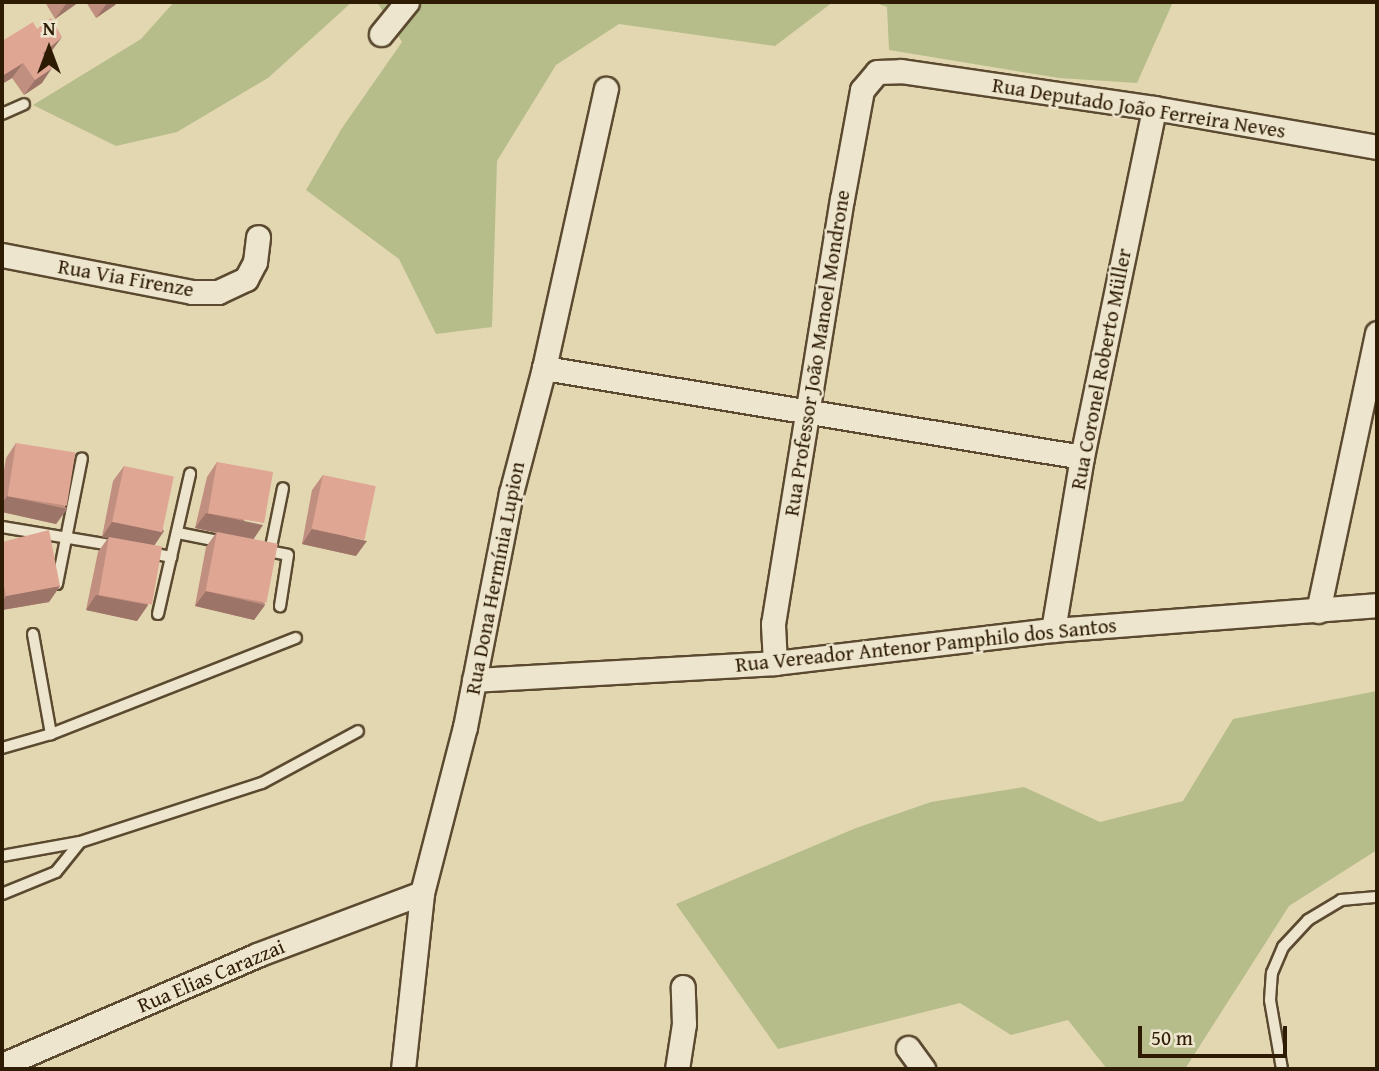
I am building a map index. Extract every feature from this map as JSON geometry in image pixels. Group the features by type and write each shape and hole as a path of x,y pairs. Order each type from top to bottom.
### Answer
{"street":[{"path":"381,34 407,2"},
{"name":"Rua Deputado João Ferreira Neves","path":"901,71 1154,108 1377,147"},
{"name":"Rua Professor João Manoel Mondrone","path":"775,663 773,624 862,90 877,72 901,71"},
{"name":"Rua Dona Hermínia Lupion","path":"402,1069 422,893 474,680 510,493 544,368 606,89"},
{"name":"Rua Coronel Roberto Müller","path":"1053,631 1082,457 1154,108"},
{"name":"Rua Via Firenze","path":"2,255 192,292 218,292 246,279 255,262 258,237"},
{"path":"1318,611 1377,333"},
{"path":"544,368 809,409 1082,457"},
{"name":"Rua Vereador Antenor Pamphilo dos Santos","path":"474,680 775,663 1053,631 1377,605"},
{"name":"Rua Elias Carazzai","path":"2,1065 257,955 422,893"},
{"path":"677,1069 684,1024 683,987"},
{"path":"908,1048 923,1069"}],"lane":[{"path":"2,114 24,104"},
{"path":"57,583 82,458"},
{"path":"158,614 190,474"},
{"path":"270,552 284,488"},
{"path":"2,527 66,536 171,557"},
{"path":"178,533 288,555 280,606"},
{"path":"33,634 51,734"},
{"path":"2,748 51,734 296,638"},
{"path":"2,856 80,842 262,783 358,731"},
{"path":"2,894 56,872 80,842"},
{"path":"1282,1069 1270,1000 1272,973 1283,947 1308,920 1342,900 1377,897"}],"green space":[{"path":"174,2 352,2 268,78 177,132 116,146 33,105 141,39"},
{"path":"377,2 833,2 775,46 619,24 556,65 497,161 492,327 436,334 399,259 306,190 342,128 402,42"},
{"path":"873,2 1173,2 1137,83 1059,78 889,50 887,7"},
{"path":"1377,691 1377,850 1289,906 1185,1069 1107,1069 1068,1020 1011,1035 960,1003 778,1049 676,904 856,828 931,802 1024,787 1100,822 1183,801 1233,719"}],"building":[{"path":"51,18 62,37 43,53 52,68 35,80 23,63 2,76 2,41 33,22 37,29"},
{"path":"16,443 75,452 67,506 8,496"},
{"path":"217,462 273,472 264,523 208,513"},
{"path":"124,466 174,477 162,532 112,522"},
{"path":"323,475 376,486 364,540 312,529"},
{"path":"49,530 60,586 6,596 2,576 2,542"},
{"path":"217,532 278,544 266,603 206,591"},
{"path":"109,537 162,546 152,604 99,595"}]}
